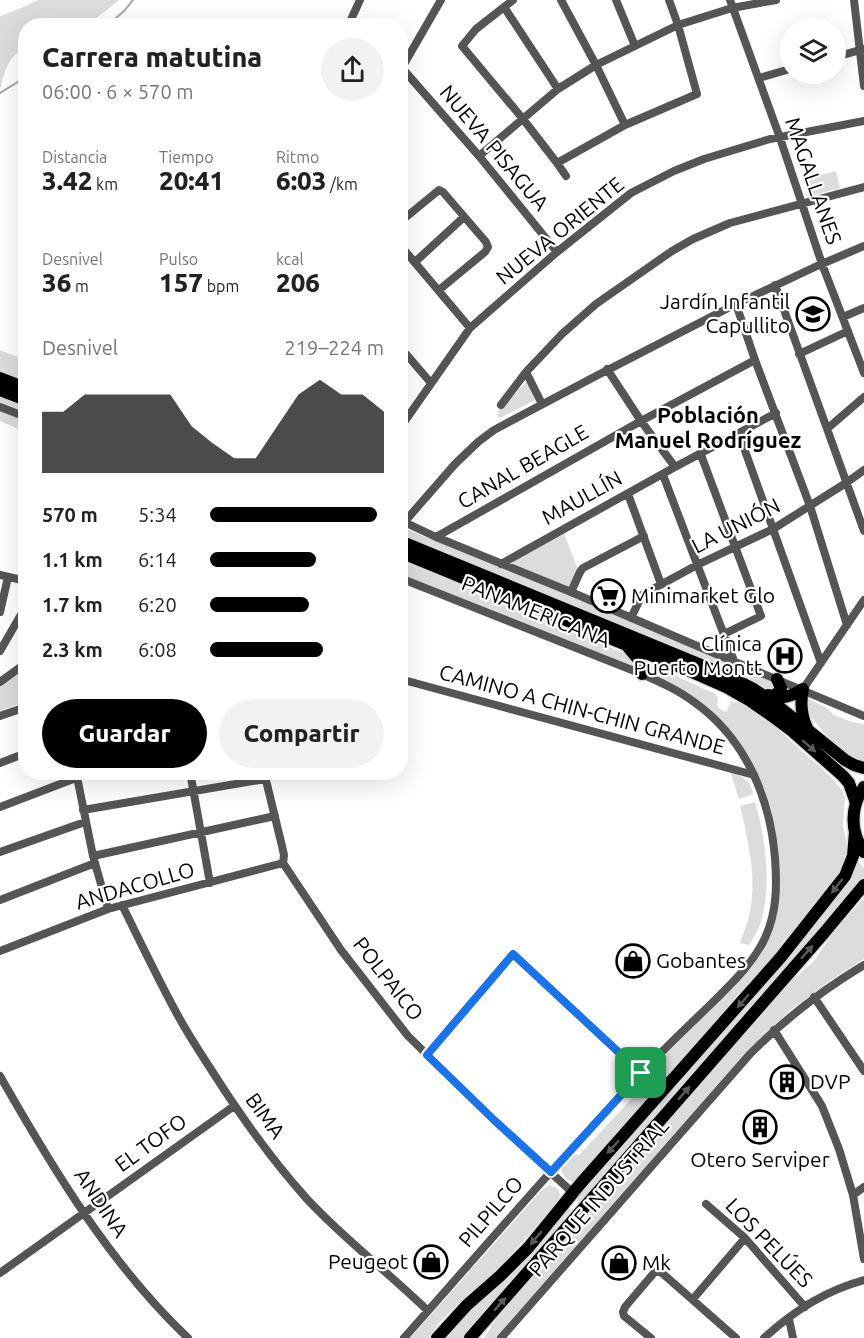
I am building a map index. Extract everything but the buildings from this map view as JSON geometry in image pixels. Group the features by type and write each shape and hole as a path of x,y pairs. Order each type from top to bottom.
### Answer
{"highway":[{"path":"0,378 18,385"},
{"path":"0,390 18,397"},
{"path":"408,544 724,674 771,696 786,698 803,689"},
{"path":"408,555 726,687 792,731 843,776 849,783 856,803"},
{"path":"625,644 636,656 642,674"},
{"path":"771,696 777,694 781,688 777,679"},
{"path":"752,688 808,729 845,760 864,768"},
{"path":"803,689 801,710 808,729"},
{"path":"437,1338 467,1305 501,1276 528,1248 573,1193 748,995 841,881 849,870 854,856 854,812 864,787"},
{"path":"855,832 864,852"},
{"path":"470,1338 864,885"},
{"path":"563,1232 573,1213 573,1193"}],"street":[{"path":"352,18 360,0"},
{"path":"408,58 441,0"},
{"path":"513,0 476,29 462,46 523,119 566,176"},
{"path":"561,0 625,125"},
{"path":"616,0 635,46"},
{"path":"557,163 625,125 697,94 669,0"},
{"path":"479,156 558,89 596,65 678,25 731,4 776,0"},
{"path":"854,0 862,49 864,86"},
{"name":"MAGALLANES","path":"731,4 759,78 822,264 864,373"},
{"path":"504,7 558,89"},
{"path":"846,54 862,49"},
{"path":"759,78 780,72"},
{"name":"NUEVA PISAGUA","path":"408,78 479,156 557,252"},
{"name":"NUEVA ORIENTE","path":"408,416 470,328 557,252 631,193 704,159 780,138 864,121"},
{"path":"501,405 525,372 589,310 679,247 730,223 864,187"},
{"path":"408,216 440,190 486,242 488,247 485,252 439,290"},
{"path":"415,262 464,217"},
{"path":"408,517 455,464 494,430 607,369 736,304 864,246"},
{"path":"408,254 470,328"},
{"path":"775,285 864,531"},
{"path":"736,304 810,506 847,625"},
{"path":"843,317 864,308"},
{"path":"800,354 848,331"},
{"path":"408,356 431,382"},
{"name":"CANAL BEAGLE","path":"436,537 641,421 755,360"},
{"path":"607,369 675,467"},
{"path":"525,372 542,404"},
{"path":"828,428 864,398"},
{"path":"0,407 18,414"},
{"name":"MAULLÍN","path":"501,564 776,413"},
{"path":"740,434 821,663"},
{"path":"701,455 760,616 723,634"},
{"name":"LA UNIÓN","path":"631,618 642,595 773,529 864,470"},
{"path":"663,474 734,661"},
{"path":"628,494 662,584"},
{"name":"PANAMERICANA","path":"408,526 571,592 864,716"},
{"path":"571,592 583,568 644,536"},
{"path":"0,612 4,576"},
{"name":"PANAMERICANA","path":"408,581 642,674 676,690 706,710 721,725 746,758 761,790 768,813 774,844 776,904 771,923 760,947 748,965 682,1033"},
{"path":"803,689 864,600"},
{"path":"0,651 18,620"},
{"path":"0,682 18,669"},
{"name":"CAMINO A CHIN-CHIN GRANDE","path":"408,681 754,775"},
{"path":"0,716 18,709"},
{"path":"0,763 18,756"},
{"path":"0,807 64,780"},
{"path":"77,780 85,822 108,909"},
{"path":"192,780 210,883"},
{"path":"83,810 246,780"},
{"name":"POLPAICO","path":"266,780 284,855 283,863 341,950 399,1026 494,1120 573,1193"},
{"path":"0,900 94,859 275,816"},
{"path":"0,852 85,822"},
{"name":"ANDACOLLO","path":"0,951 108,909 283,863"},
{"name":"BIMA","path":"122,905 192,1040 234,1106 264,1146 308,1199 369,1259 428,1311"},
{"path":"427,1055 513,954 641,1073"},
{"name":"PARQUE INDUSTRIAL","path":"501,1338 750,1054 774,1030 814,997 864,964"},
{"path":"814,997 864,1071"},
{"path":"774,1030 822,1106 839,1149 853,1195 864,1259"},
{"name":"PILPILCO","path":"404,1338 641,1073 682,1033"},
{"name":"ANDINA","path":"0,1076 84,1213 132,1277 188,1338"},
{"name":"EL TOFO","path":"0,1273 234,1106"},
{"path":"853,1195 864,1187"},
{"name":"LOS PELÚES","path":"706,1204 745,1239 805,1307"},
{"path":"693,1299 745,1239"},
{"path":"651,1338 624,1316 623,1312 656,1271 662,1273 736,1338"},
{"path":"764,1338 805,1307 838,1288 864,1280"},
{"name":"LOS PELÚES","path":"789,1318 793,1338"}],"shaded area":[{"path":"38,0 119,0 97,18 18,18 18,53 11,60 0,88 0,16"},
{"path":"836,171 840,188 811,196 807,178"},
{"path":"0,350 18,357 18,380 0,372"},
{"path":"527,382 535,400 500,418 497,415 500,407"},
{"path":"0,395 18,403 18,411 0,403"},
{"path":"0,410 18,418 18,429 0,421"},
{"path":"408,530 569,595 779,686 771,691 726,668 408,538"},
{"path":"564,533 578,570 570,588 512,564 515,560"},
{"path":"408,561 539,615 632,657 635,667 408,577"},
{"path":"642,657 716,694 717,705 726,712 731,702 743,703 753,708 831,777 845,797 843,826 848,850 844,868 805,919 782,943 775,958 575,1182 567,1179 560,1168 574,1154 579,1155 636,1094 637,1084 751,969 772,931 777,909 779,875 774,830 757,772 742,747 724,725 703,705 677,687 647,673"},
{"path":"18,671 18,705 0,711 0,684"},
{"path":"806,699 827,708 834,715 864,724 864,762 849,757 832,742 809,715"},
{"path":"727,771 747,781 753,794 739,799 731,774"},
{"path":"755,802 763,836 767,875 763,914 758,930 749,945 740,943 749,916 753,886 749,845 740,806"},
{"path":"856,858 864,868 864,882 578,1208 578,1195"},
{"path":"864,898 864,959 793,1008 745,1053 496,1338 484,1338 499,1315 788,984 814,961 833,933"},
{"path":"549,1185 557,1188 560,1194 559,1200 495,1273 452,1309 429,1338 410,1338 542,1190"},
{"path":"571,1205 570,1212 463,1338 445,1338 465,1314"}],"waterway":[{"path":"116,18 133,0"},
{"path":"0,93 18,82"}],"place":[{"name":"Jardín Infantil Capullito","path":"813,314"},
{"name":"Minimarket Glo","path":"608,596"},
{"name":"Clínica Puerto Montt","path":"785,656"},
{"name":"Gobantes","path":"633,961"},
{"name":"DVP","path":"787,1082"},
{"name":"Otero Serviper","path":"760,1127"},
{"name":"Peugeot","path":"431,1262"},
{"name":"Mk","path":"619,1263"}],"district":[{"name":"Población Manuel Rodríguez","path":"708,428"}],"route":[{"path":"513,954 641,1073 551,1172 427,1055 513,954"}]}
